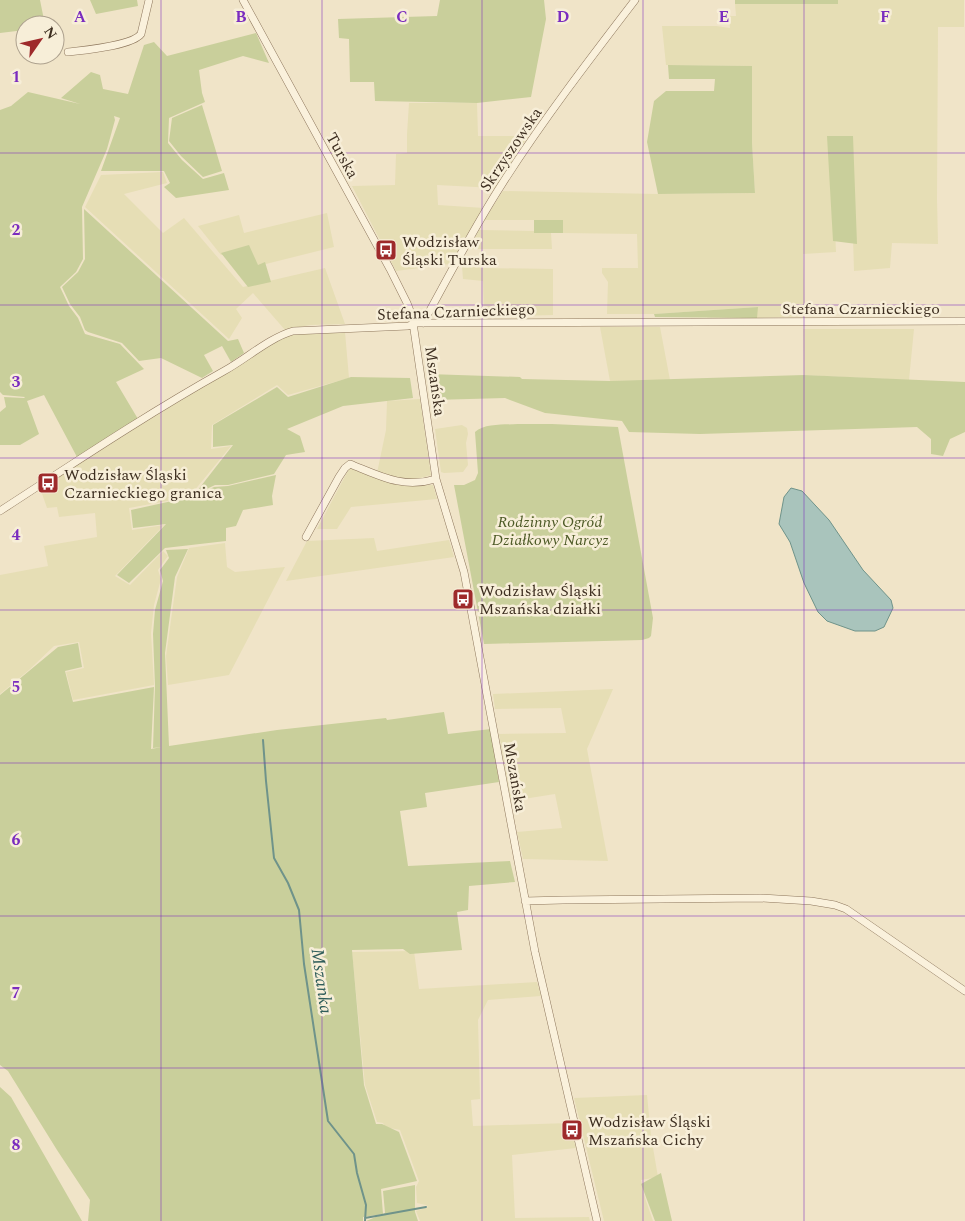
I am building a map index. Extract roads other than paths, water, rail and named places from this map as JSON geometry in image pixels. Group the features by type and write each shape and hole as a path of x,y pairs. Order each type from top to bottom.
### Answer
{"street":[{"path":"68,52 119,45 137,38 141,34 149,0"},
{"name":"Turska","path":"243,0 393,275 408,305 416,337"},
{"name":"Skrzyszowska","path":"423,323 502,184 575,79 635,0"},
{"name":"Stefana Czarnieckiego","path":"0,511 195,387 244,360 278,336 293,331 408,326 423,323 965,322"},
{"name":"Mszańska","path":"416,337 436,479 465,581 534,952 597,1221"},
{"path":"306,537 339,477 350,464 387,479 408,483 436,479"},
{"path":"525,901 761,898 811,901 836,905 846,909 965,991"}],"water":[{"path":"791,488 802,491 829,520 863,570 891,600 893,608 884,627 875,631 855,631 827,621 818,612 804,583 790,542 779,524 784,497"}],"waterway":[{"name":"Mszanka","path":"263,740 274,858 288,883 299,910 304,964 328,1121 354,1154 366,1205 365,1221"},
{"path":"365,1218 426,1207"}],"place":[{"name":"Wodzisław Śląski Turska","path":"386,250"},
{"name":"Wodzisław Śląski Czarnieckiego granica","path":"48,483"},
{"name":"Wodzisław Śląski Mszańska działki","path":"463,599"},
{"name":"Wodzisław Śląski Mszańska Cichy","path":"572,1130"}],"park label":[{"name":"Rodzinny Ogród Działkowy Narcyz","path":"550,530"}]}
